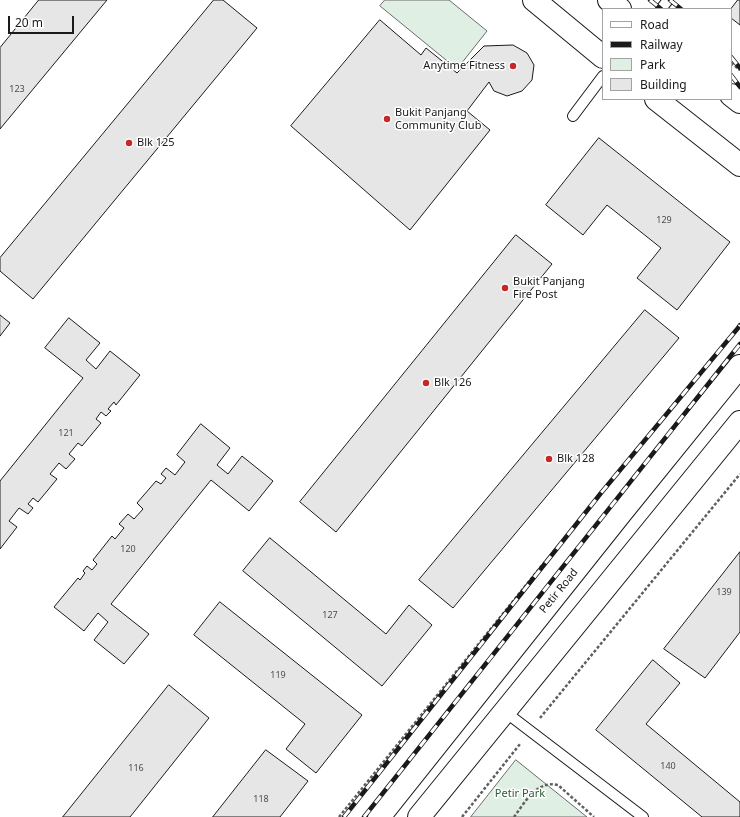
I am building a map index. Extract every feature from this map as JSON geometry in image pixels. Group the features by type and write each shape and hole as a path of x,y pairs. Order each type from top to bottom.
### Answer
{"main road":[{"path":"534,0 602,56"},
{"path":"609,0 619,8"},
{"path":"732,96 740,102"},
{"path":"657,100 740,165"},
{"name":"Petir Road","path":"379,817 740,366"},
{"path":"419,817 740,422"}],"lane":[{"path":"662,8 668,0"},
{"path":"573,116 602,77"},
{"path":"504,711 643,817"}],"path":[{"path":"732,64 740,70"},
{"path":"462,817 530,730 740,474"},
{"path":"339,817 576,525"},
{"path":"514,817 534,791 541,786 551,783 558,785 594,817"}],"green space":[{"path":"385,0 449,0 487,31 457,69 380,6"},
{"name":"Petir Park","path":"516,760 587,817 471,817"}],"building":[{"path":"39,0 107,0 0,129 0,48"},
{"name":"Blk 125","path":"214,0 223,0 257,28 33,299 0,271 0,258"},
{"path":"738,0 740,0 740,25 732,19 732,8"},
{"name":"Bukit Panjang Community Club","path":"380,20 421,55 426,48 457,73 484,46 513,45 527,53 534,65 532,80 522,91 507,96 494,91 489,82 467,111 490,130 410,230 291,126"},
{"path":"599,138 730,242 677,310 637,278 661,248 607,205 583,235 546,205"},
{"name":"Blk 126","path":"516,235 552,264 336,532 300,502"},
{"name":"Blk 128","path":"645,310 679,338 453,608 419,580"},
{"path":"0,315 10,323 0,336"},
{"path":"69,318 100,343 86,360 96,369 110,351 140,375 116,405 114,402 108,409 111,411 106,416 101,412 96,419 101,423 82,446 78,443 69,454 75,459 66,469 59,463 50,474 57,479 38,502 33,498 28,504 33,508 28,514 19,508 9,521 17,527 0,549 0,481 83,378 45,348"},
{"path":"201,424 230,448 217,465 228,474 242,456 273,481 249,511 211,480 111,604 149,634 124,664 94,640 108,622 98,613 84,631 54,607 78,578 80,580 85,573 83,571 87,566 92,570 97,564 93,560 112,536 115,539 124,528 119,524 128,514 134,519 143,509 137,503 156,481 161,484 166,478 161,474 166,468 175,475 185,462 177,455"},
{"path":"270,538 386,634 409,605 432,625 382,686 243,571"},
{"path":"740,552 740,632 705,678 664,649"},
{"path":"220,602 362,715 316,773 286,749 305,724 194,635"},
{"path":"653,660 680,683 646,724 740,802 740,817 702,817 596,730"},
{"path":"169,685 209,718 130,817 63,817"},
{"path":"266,750 308,781 280,817 213,817"}],"railway":[{"path":"650,0 660,8"},
{"path":"670,0 680,8"},
{"path":"732,58 740,68"},
{"path":"732,76 740,87"},
{"path":"344,817 601,493 740,325"},
{"path":"364,817 740,344"}],"place":[{"name":"Anytime Fitness","path":"513,66"},
{"name":"Bukit Panjang Community Club","path":"387,119"},
{"name":"Blk 125","path":"129,143"},
{"name":"Bukit Panjang Fire Post","path":"505,288"},
{"name":"Blk 126","path":"426,383"},
{"name":"Blk 128","path":"549,459"}]}
